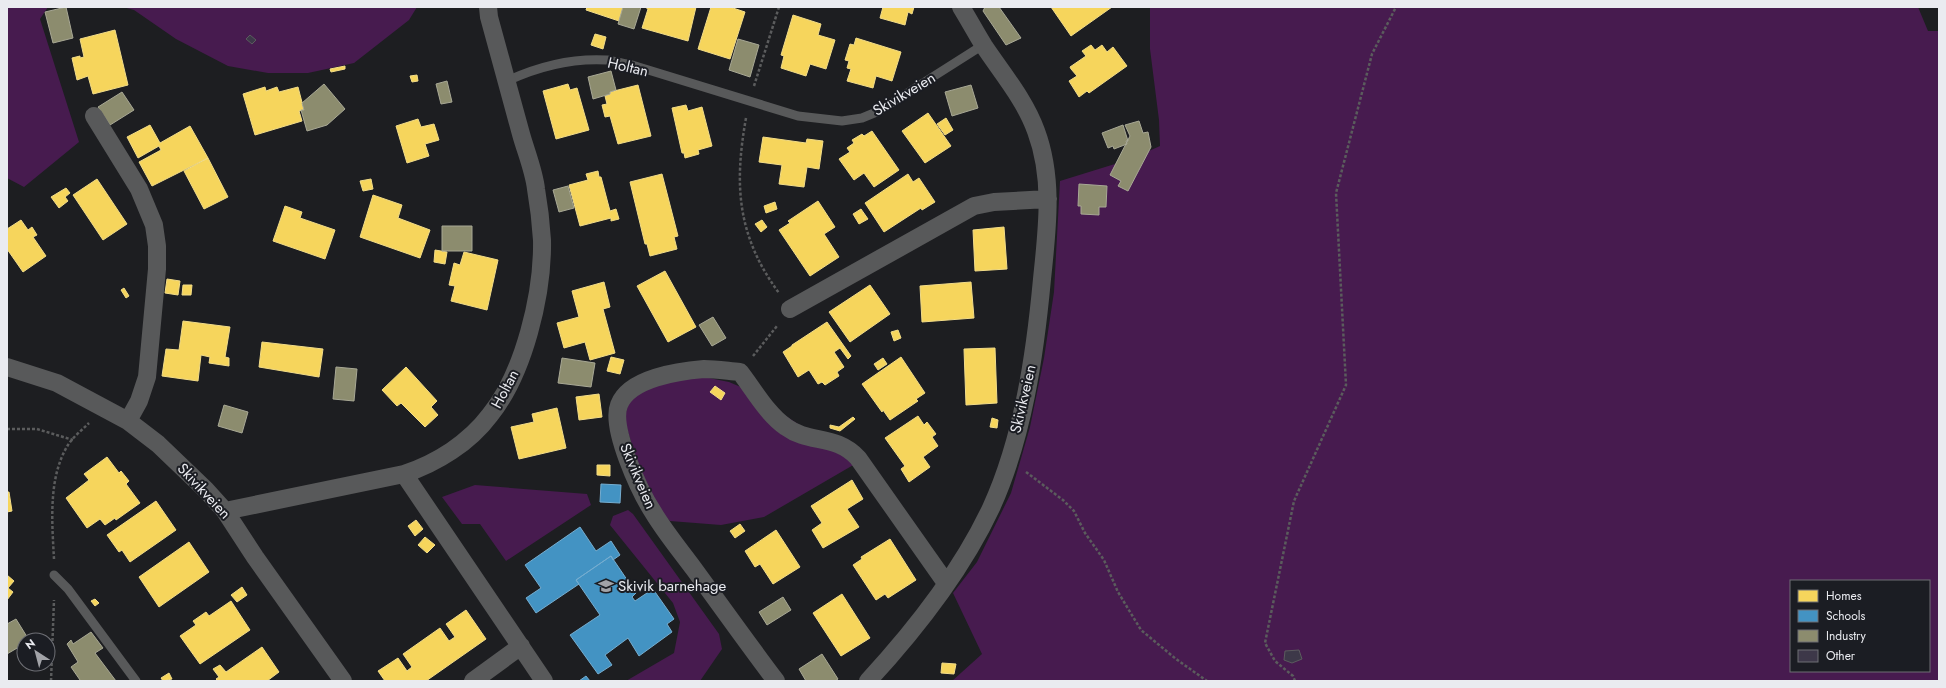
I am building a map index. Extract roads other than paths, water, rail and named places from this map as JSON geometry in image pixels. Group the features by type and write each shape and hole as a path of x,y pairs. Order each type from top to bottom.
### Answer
{"street":[{"name":"Holtan","path":"225,511 404,474 423,468 444,457 464,441 490,416 511,382 525,346 537,298 542,241 536,187 489,17 488,7"},
{"name":"Skivikveien","path":"868,681 910,634 967,552 991,508 1010,459 1036,338 1048,199 1046,166 1036,131 1018,96 983,45 961,7"},
{"path":"94,116 139,189 154,225 158,246 147,377 139,402 128,421"},
{"path":"790,309 974,206 994,202 1048,199"},
{"name":"Skivikveien","path":"7,367 57,383 128,421 158,444 206,490 225,511 254,557 343,681"},
{"name":"Skivikveien","path":"776,681 653,512 635,476 622,443 619,429 619,405 631,388 641,382 654,377 704,369 740,372 774,416 786,427 799,434 840,444 850,449 858,458 946,583"},
{"path":"404,474 544,681"},
{"path":"473,681 521,646"}],"lane":[{"name":"Skivikveien","path":"749,102 798,116 825,120 842,121 862,118 893,103 983,45"},
{"name":"Holtan","path":"507,80 524,72 554,65 584,60 609,60 749,102"},
{"path":"54,575 68,589 136,681"}],"place":[{"name":"Skivik barnehage","path":"606,586"}]}
